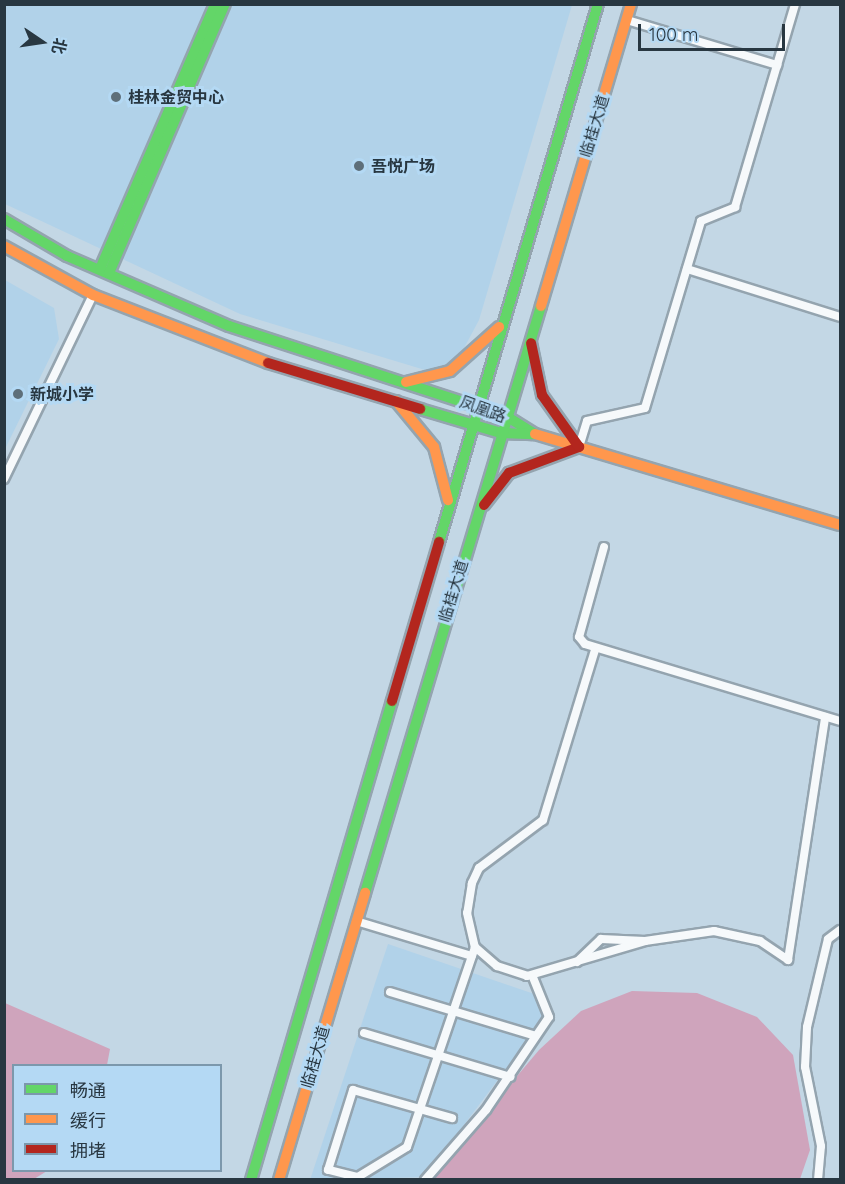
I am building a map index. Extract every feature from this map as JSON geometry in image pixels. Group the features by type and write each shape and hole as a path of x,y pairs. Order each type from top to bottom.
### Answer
{"main road":[{"path":"104,271 214,4"},
{"path":"104,271 225,4"},
{"name":"临桂大道","path":"251,1179 472,423 598,4"},
{"name":"临桂大道","path":"279,1179 631,4"},
{"name":"凤凰路","path":"4,219 104,271 229,326 478,406 506,416 535,434"},
{"name":"凤凰路","path":"4,246 93,295 221,349 501,433 535,434"},
{"path":"403,382 450,371 502,324"},
{"path":"531,336 542,395 579,447"},
{"path":"395,400 434,447 449,504"},
{"path":"535,434 840,525"},
{"path":"476,517 509,473 579,447"}],"street":[{"path":"579,447 587,421 645,408 701,221 735,207 795,4"},
{"path":"627,20 777,65"},
{"path":"687,269 840,318"},
{"path":"4,479 93,295"},
{"path":"604,548 579,637 596,650 840,721"},
{"path":"452,1118 420,1110 353,1090 328,1170 355,1178 407,1147 420,1110 472,956 474,947 467,913 472,883 479,868 543,820 596,650"},
{"path":"577,962 601,939 645,941 728,932 773,946 788,960 795,926 797,898 825,717"},
{"path":"356,921 472,956"},
{"path":"818,1179 820,1146 805,1067 807,1027 828,939 840,930"},
{"path":"474,947 496,966 532,975 645,941"},
{"path":"425,1179 511,1077 536,1036 549,1009 532,975"},
{"path":"390,992 536,1036"},
{"path":"364,1033 511,1077"}],"shaded area":[{"path":"5,5 572,5 479,320 463,350 444,367 425,370 240,314 5,204"},
{"name":"新城小学","path":"5,280 54,308 59,339 5,449"},
{"path":"388,944 543,997 544,1018 425,1177 310,1180"},
{"path":"632,991 697,993 757,1017 793,1055 810,1150 800,1179 429,1180 539,1050 581,1011"},
{"path":"5,1003 110,1049 107,1064 12,1064 12,1172 45,1172 34,1179 5,1179"}],"traffic: fast":[{"path":"100,269 215,4"},
{"path":"109,273 225,4"},
{"path":"439,542 598,4"},
{"path":"4,219 67,256 229,326 506,416 535,434"},
{"path":"365,893 541,306"},
{"path":"420,409 501,433 534,434"},
{"path":"251,1180 392,701"}],"traffic: slow":[{"path":"541,306 631,4"},
{"path":"4,246 93,295 268,363"},
{"path":"406,382 450,371 499,327"},
{"path":"396,401 434,447 448,500"},
{"path":"535,434 840,525"},
{"path":"279,1180 365,893"}],"traffic: jam":[{"path":"484,505 509,473 579,447 542,395 531,343"},
{"path":"268,363 420,409"},
{"path":"392,701 439,542"}],"place":[{"name":"桂林金贸中心","path":"116,97"},
{"name":"吾悦广场","path":"359,166"},
{"name":"新城小学","path":"18,394"}]}
